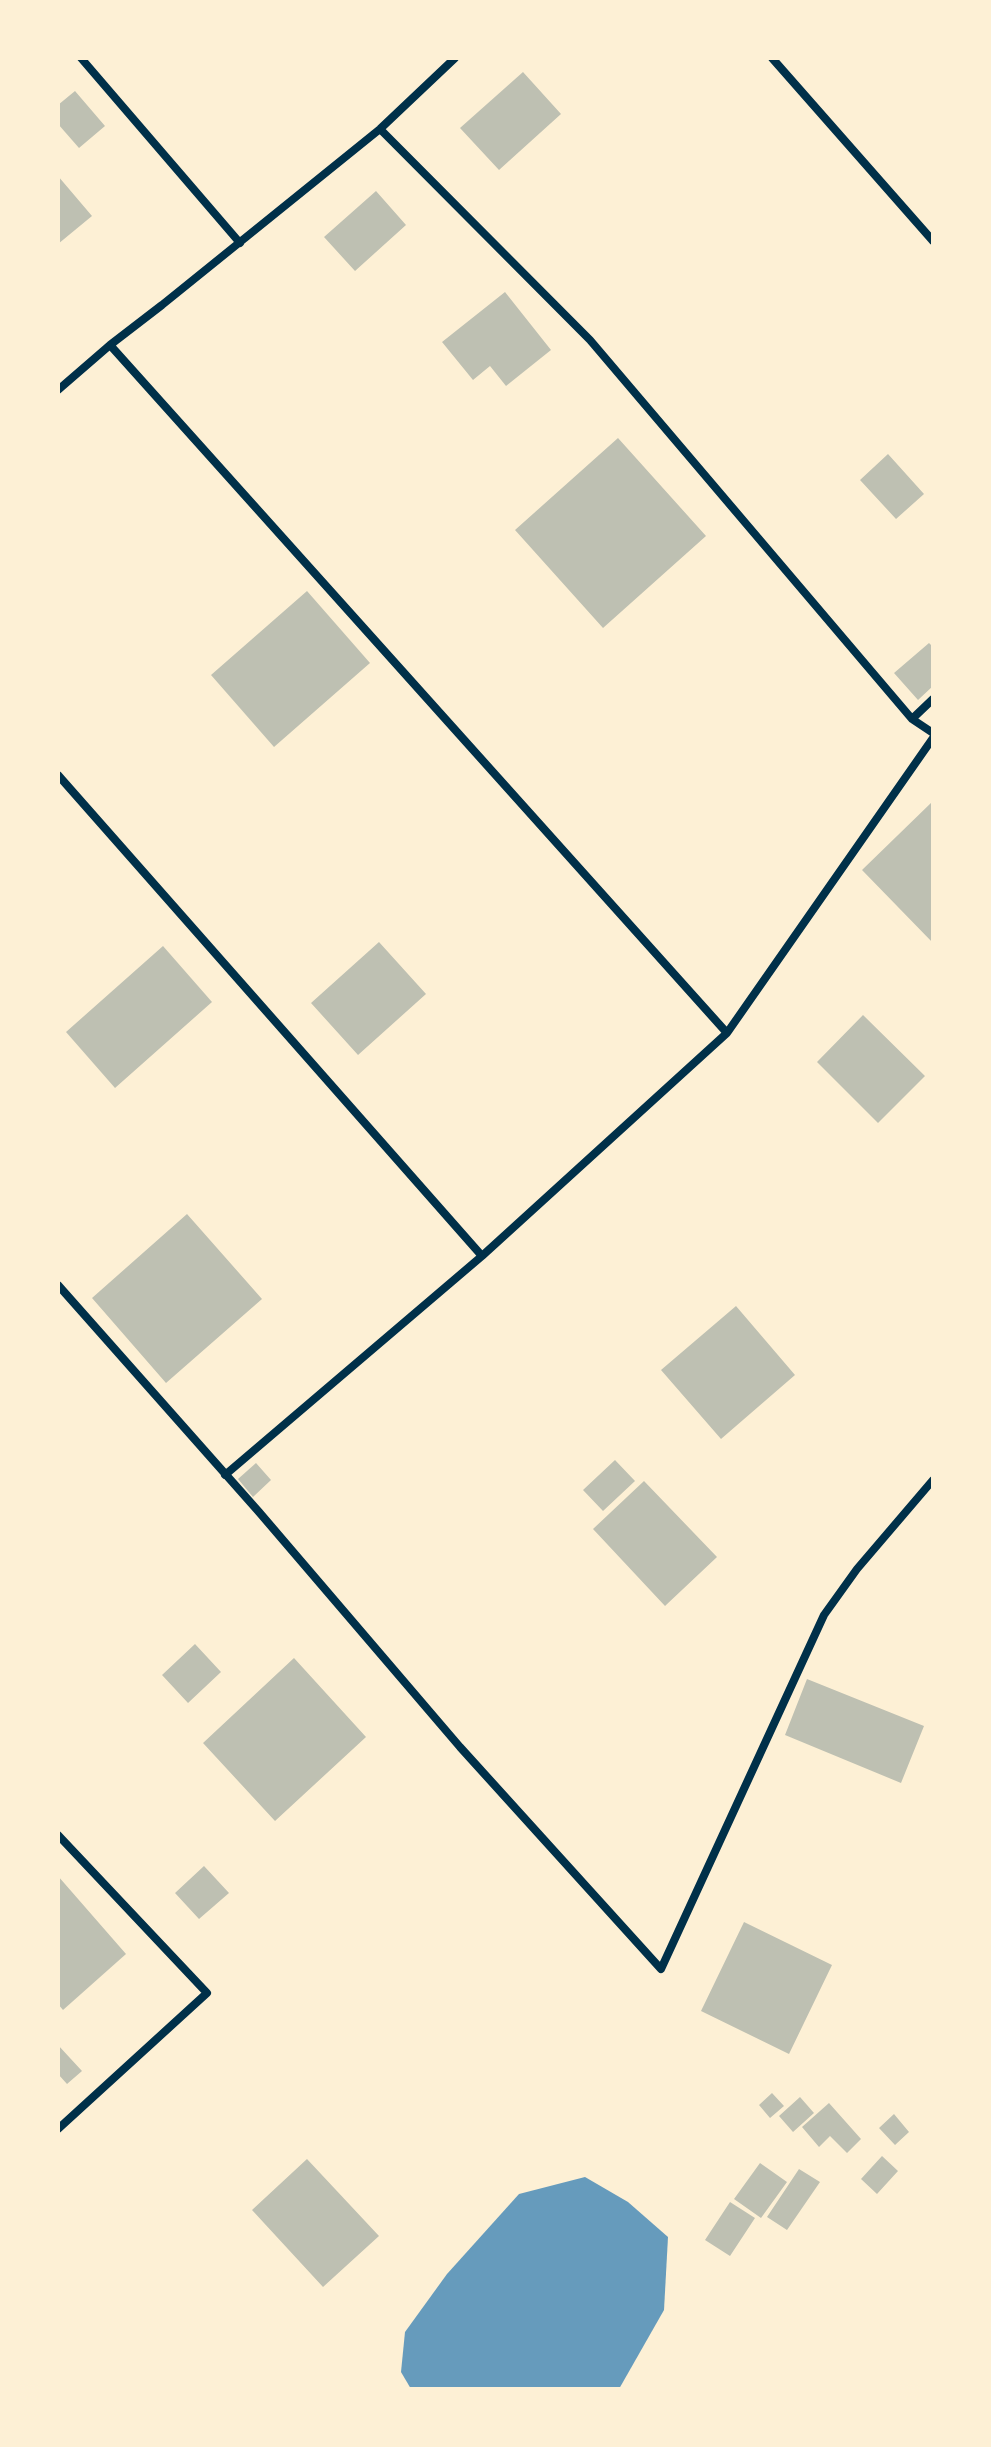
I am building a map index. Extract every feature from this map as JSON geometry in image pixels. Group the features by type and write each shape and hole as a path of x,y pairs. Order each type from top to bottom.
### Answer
{"street":[{"path":"81,58 240,243"},
{"path":"58,390 380,129 455,58"},
{"path":"772,58 933,241"},
{"path":"225,1475 482,1256 727,1033 933,736 912,719 590,340 380,129"},
{"path":"110,345 727,1033"},
{"path":"912,719 933,699"},
{"path":"58,775 482,1256"},
{"path":"58,1285 259,1512 460,1747 661,1969 824,1615 857,1569 933,1480"},
{"path":"58,1835 207,1993 58,2129"}],"water":[{"path":"585,2177 628,2202 668,2237 664,2310 619,2389 411,2389 401,2372 405,2332 447,2274 519,2194"}],"building":[{"path":"523,72 561,114 499,170 460,128"},
{"path":"75,91 105,126 79,148 58,124 58,105"},
{"path":"58,176 92,216 58,244"},
{"path":"376,191 406,225 355,271 324,237"},
{"path":"505,292 551,350 506,386 490,366 473,380 442,342"},
{"path":"618,438 706,536 603,628 515,530"},
{"path":"888,454 924,494 896,519 860,480"},
{"path":"307,591 370,663 274,747 211,675"},
{"path":"929,643 933,647 933,686 918,700 894,673"},
{"path":"933,801 933,943 862,870"},
{"path":"379,942 426,994 358,1055 311,1003"},
{"path":"163,946 212,1002 115,1088 66,1032"},
{"path":"863,1015 925,1076 878,1123 817,1062"},
{"path":"187,1214 262,1299 166,1383 92,1298"},
{"path":"736,1306 795,1375 721,1439 661,1370"},
{"path":"615,1460 635,1481 603,1511 583,1490"},
{"path":"256,1463 271,1480 253,1497 238,1479"},
{"path":"644,1481 717,1557 665,1606 593,1529"},
{"path":"195,1644 221,1672 188,1703 162,1675"},
{"path":"294,1658 366,1737 275,1821 203,1743"},
{"path":"807,1679 924,1726 901,1783 785,1735"},
{"path":"204,1866 229,1893 199,1919 175,1893"},
{"path":"58,1876 126,1954 63,2010 58,2004"},
{"path":"744,1922 832,1965 789,2054 701,2011"},
{"path":"58,2045 82,2071 67,2084 58,2074"},
{"path":"772,2093 784,2106 770,2118 759,2105"},
{"path":"800,2097 814,2113 793,2132 779,2116"},
{"path":"829,2103 861,2139 847,2153 830,2136 819,2147 802,2127"},
{"path":"894,2114 909,2132 895,2145 879,2128"},
{"path":"882,2156 898,2171 877,2194 861,2179"},
{"path":"307,2159 379,2236 323,2287 252,2210"},
{"path":"760,2163 787,2182 761,2218 734,2199"},
{"path":"799,2169 820,2182 787,2230 767,2217"},
{"path":"730,2202 755,2218 730,2256 705,2240"}]}
